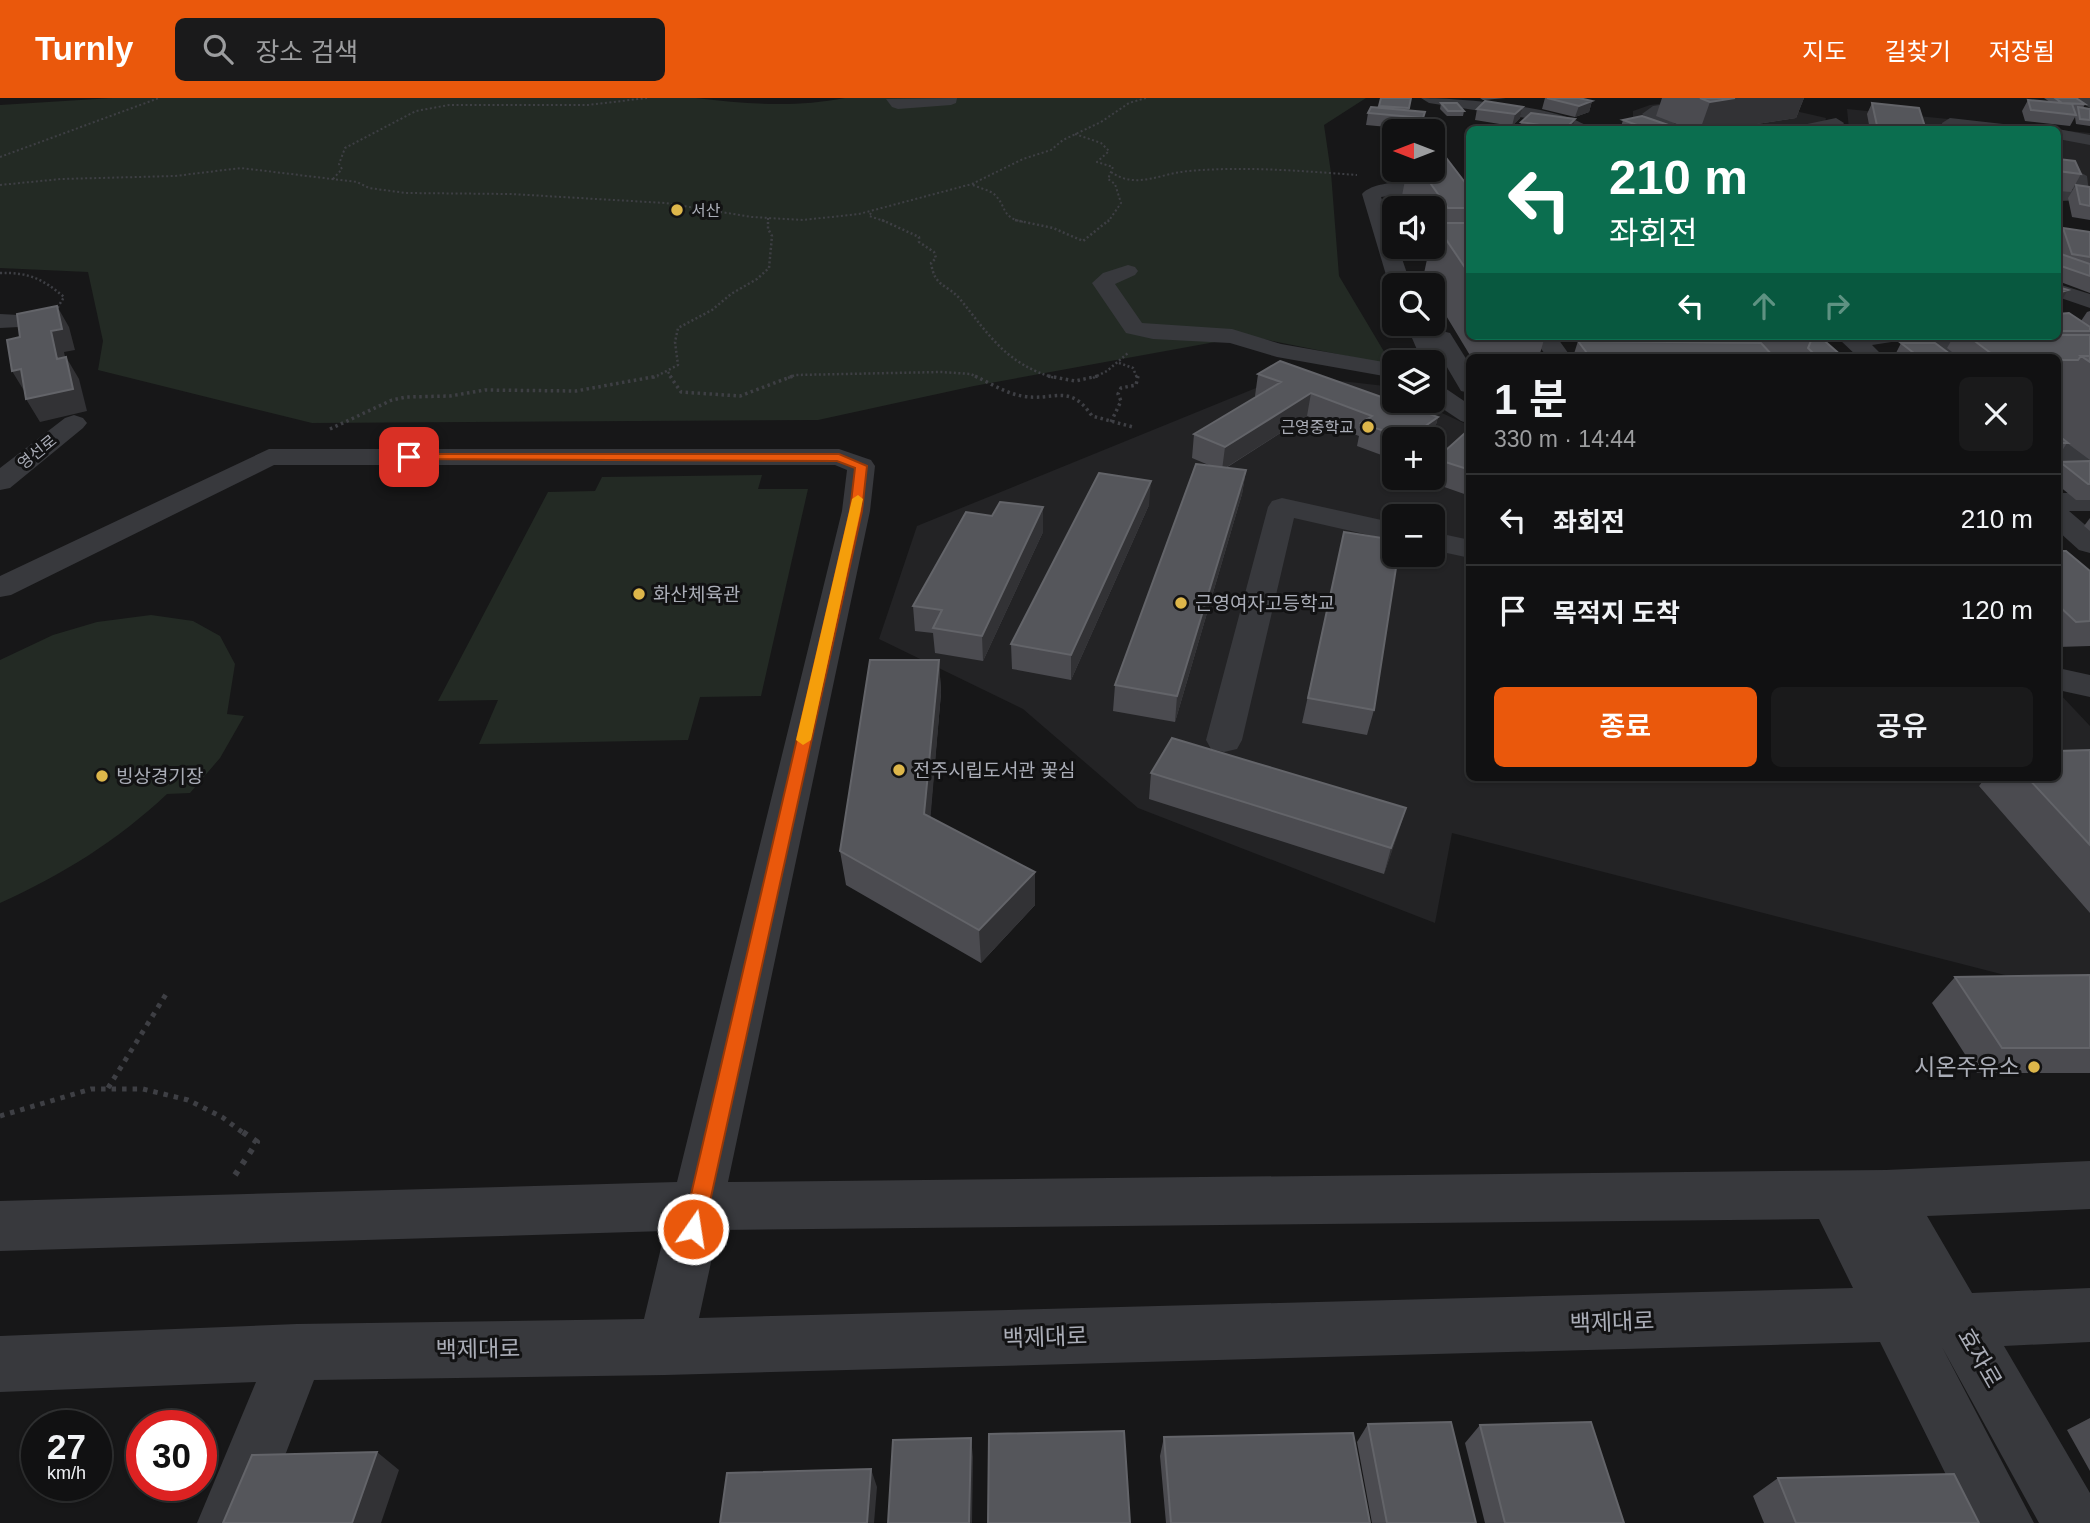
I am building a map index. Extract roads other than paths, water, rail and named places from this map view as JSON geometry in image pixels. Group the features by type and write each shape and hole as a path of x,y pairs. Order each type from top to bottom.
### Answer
{"street":[{"path":"901,98 894,99 898,104 951,100"},
{"path":"1439,117 1430,112 1432,98 1548,117 1573,126"},
{"path":"2083,98 2090,103"},
{"path":"1670,126 1650,114 1659,109 1711,102"},
{"path":"1950,126 1950,123 1977,126"},
{"path":"2061,135 2090,140"},
{"path":"2061,173 2084,176 2084,196 2061,195"},
{"path":"1395,273 1371,194 1392,186 1441,187 1466,193"},
{"path":"1128,271 1110,276 1102,283 1134,328 1153,332 1232,335 1277,350 1382,369"},
{"path":"2061,291 2090,301"},
{"path":"0,321 30,321"},
{"path":"1442,338 1466,379"},
{"path":"1591,340 1603,354"},
{"path":"1646,340 1658,354"},
{"path":"1852,340 1868,354"},
{"path":"1942,354 1931,345 2001,344 2016,354"},
{"path":"1445,399 1466,413"},
{"name":"영선로","path":"0,482 74,423"},
{"path":"2061,447 2090,471"},
{"path":"0,588 270,457 839,457 861,466 856,511 665,1347"},
{"path":"2061,502 2090,502"},
{"path":"1224,740 1282,507 1382,529"},
{"path":"2061,520 2078,544"},
{"path":"1445,544 1466,548"},
{"path":"2061,679 2090,686"},
{"path":"0,1226 699,1206 1860,1194 2090,1185"},
{"path":"1860,1194 1896,1314 2003,1523"},
{"name":"효자로","path":"1860,1194 1958,1321 2073,1523"},
{"name":"백제대로","path":"0,1364 297,1352 665,1347 1896,1314 1958,1321 2090,1315"},
{"path":"228,1523 297,1352"}],"place":[{"name":"서산","path":"677,210"},
{"name":"근영중학교","path":"1368,427"},
{"name":"화산체육관","path":"639,594"},
{"name":"근영여자고등학교","path":"1181,603"},
{"name":"전주시립도서관 꽃심","path":"899,770"},
{"name":"빙상경기장","path":"102,776"},
{"name":"시온주유소","path":"2034,1067"}]}
